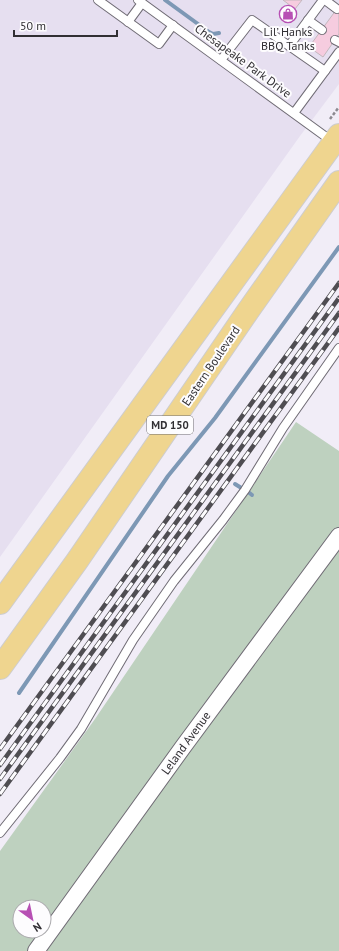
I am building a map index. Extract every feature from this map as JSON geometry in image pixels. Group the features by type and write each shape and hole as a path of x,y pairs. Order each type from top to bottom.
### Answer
{"main road":[{"path":"248,312 266,270 290,230 331,172 336,162 337,139"},
{"name":"MD 150","path":"0,603 337,139"},
{"name":"Eastern Boulevard","path":"0,668 78,561 248,312 339,182"}],"street":[{"name":"Leland Avenue","path":"36,951 183,746 339,536"}],"lane":[{"path":"98,0 159,44 173,25"},
{"path":"289,46 324,0 337,9"},
{"path":"128,22 140,2"},
{"name":"Chesapeake Park Drive","path":"140,2 294,113 337,139"},
{"path":"221,60 252,20 325,71"},
{"path":"308,20 322,30"},
{"path":"294,113 339,52"},
{"path":"0,833 60,758 77,734 133,640 174,581 245,490 283,428 339,348"}],"shaded area":[{"path":"0,0 339,0 339,84 300,136 0,557"}],"green space":[{"path":"296,422 339,451 339,951 0,951 0,851 95,719"}],"building":[{"path":"283,0 302,0 295,9"},
{"path":"339,6 339,34 323,57 309,47"}],"waterway":[{"path":"165,0 209,32 213,34 219,33"},
{"path":"19,693 168,476 215,418 339,247"},
{"path":"235,484 243,489"},
{"path":"247,491 252,495"}],"railway":[{"path":"0,749 339,283"},
{"path":"0,765 339,298"},
{"path":"0,779 339,313"},
{"path":"0,794 339,328"}],"place":[{"name":"Lil’ Hanks BBQ Tanks","path":"288,14"}]}
